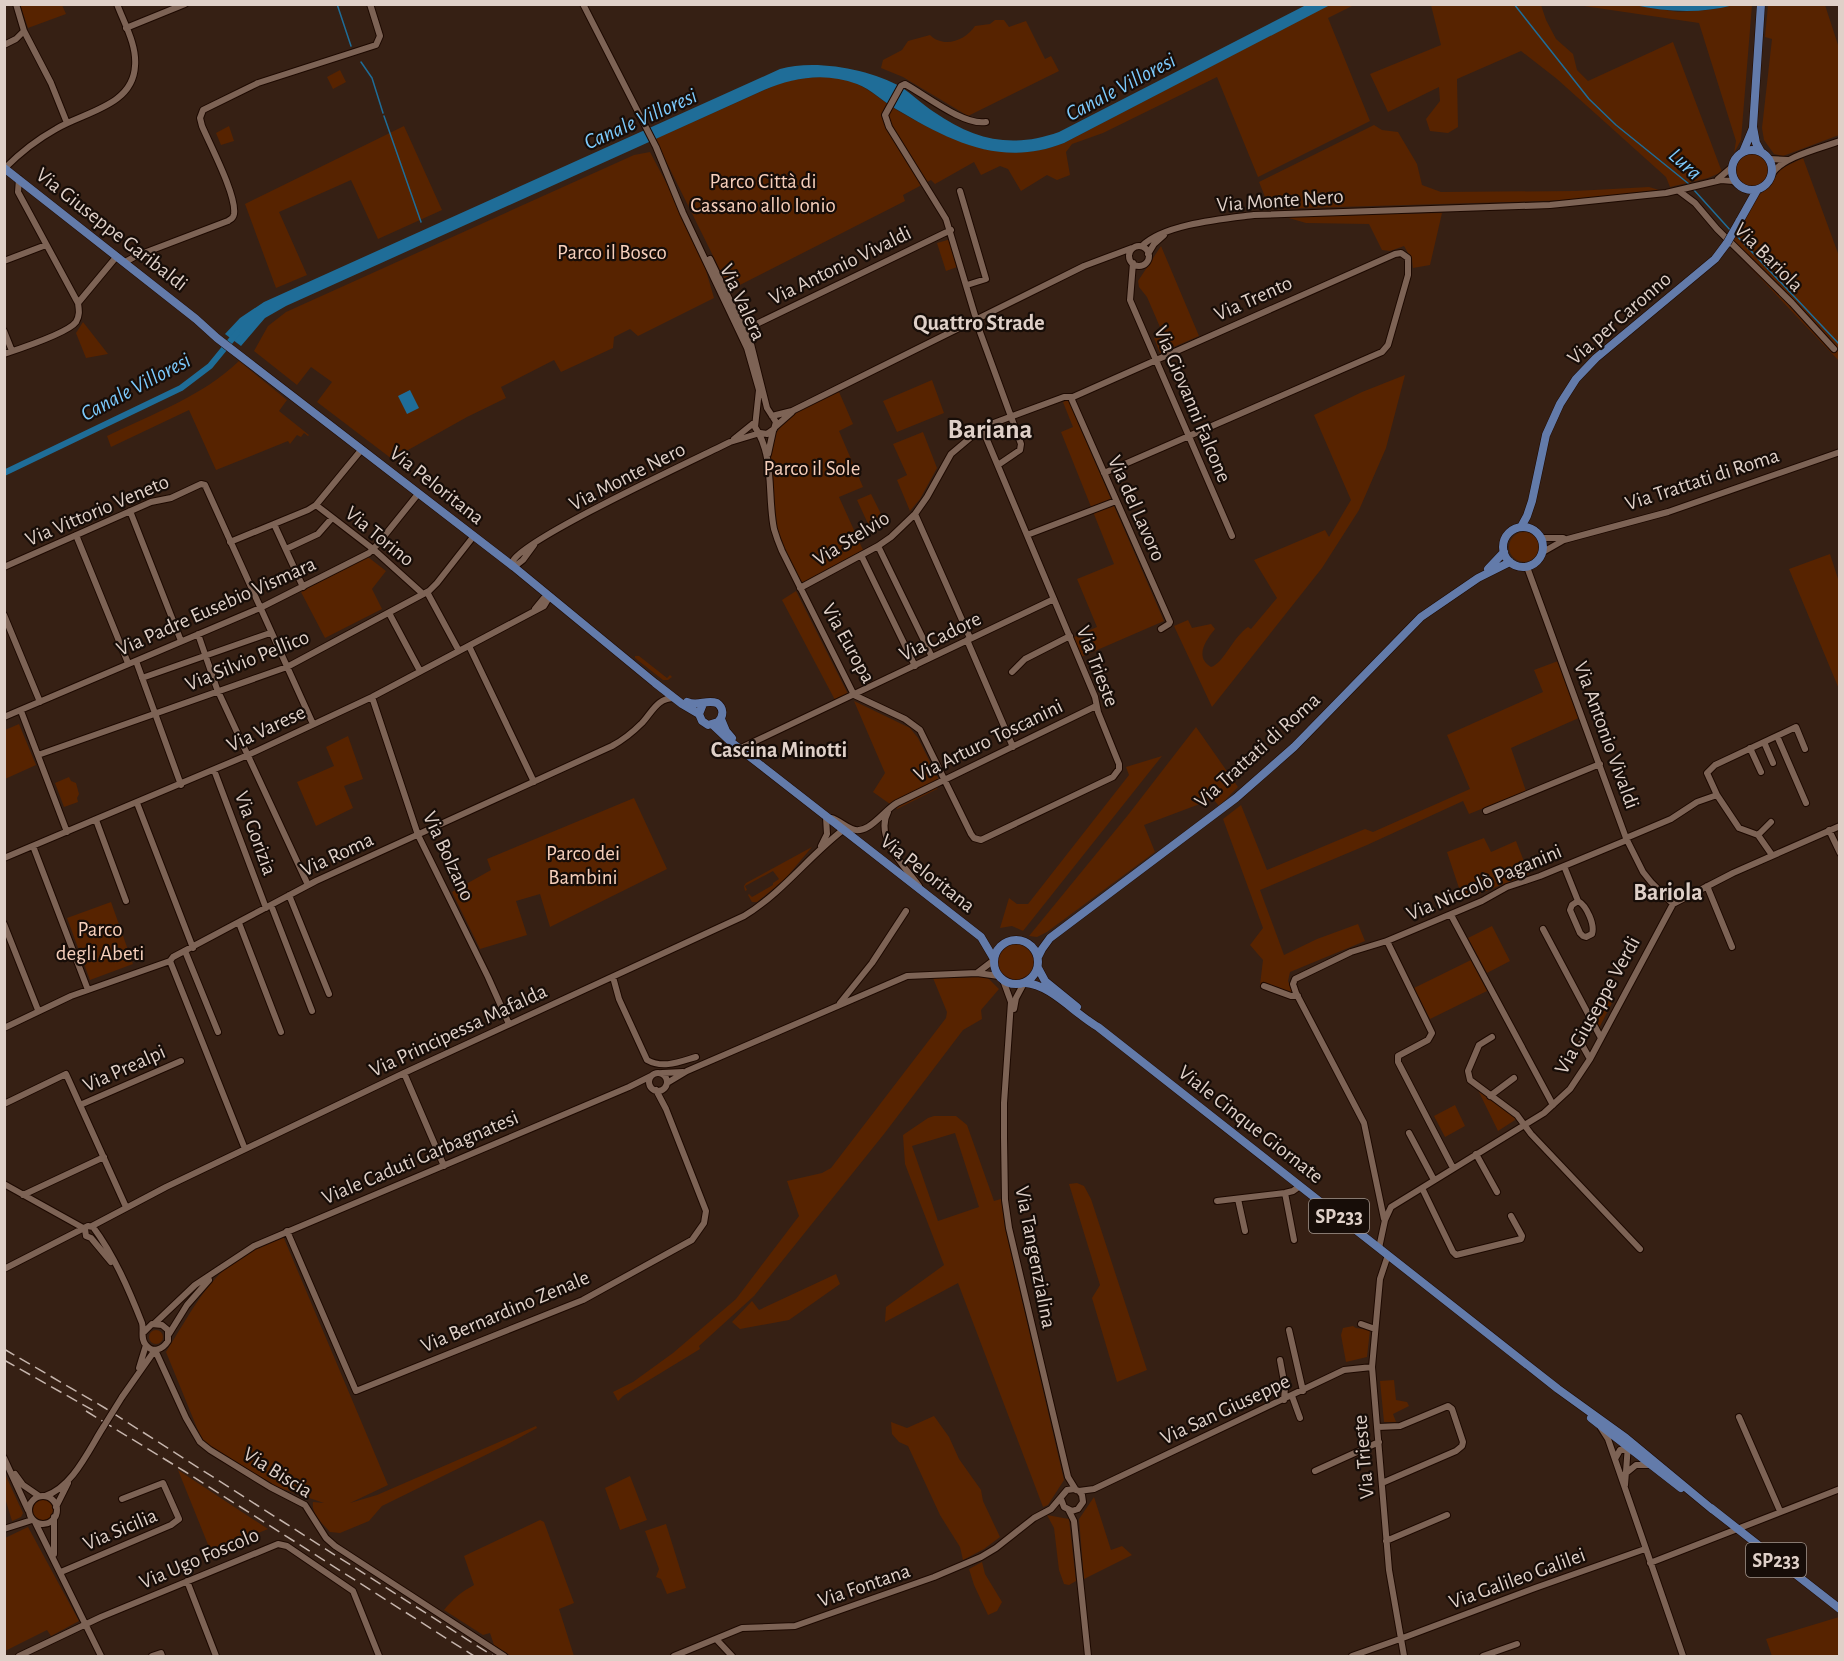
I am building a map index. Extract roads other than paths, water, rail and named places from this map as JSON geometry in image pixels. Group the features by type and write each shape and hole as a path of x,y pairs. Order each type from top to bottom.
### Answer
{"main road":[{"path":"1741,218 1756,190 1766,184 1772,174 1769,159 1756,143 1753,127 1761,6"},
{"path":"1741,218 1745,199 1732,177 1732,167 1734,161 1743,152 1753,127"},
{"path":"1743,152 1755,150 1761,152"},
{"name":"Via Giuseppe Garibaldi","path":"5,168 219,337"},
{"path":"1738,185 1756,190"},
{"name":"Via per Caronno","path":"1532,501 1546,435 1568,390 1590,363 1715,259 1741,218"},
{"name":"Via Peloritana","path":"219,337 242,352 242,355 514,567 676,699 699,714"},
{"path":"1532,501 1533,524 1539,535 1543,552 1537,562 1527,567 1518,567 1510,562 1504,552 1504,540 1507,535 1521,527 1532,501"},
{"path":"1521,527 1529,528 1539,535"},
{"name":"Via Trattati di Roma","path":"1038,957 1050,938 1236,798 1294,747 1421,617 1478,578 1496,563 1504,552"},
{"name":"Via Trattati di Roma","path":"1478,578 1510,562"},
{"name":"Via Peloritana","path":"608,644 623,652 688,703 703,704"},
{"path":"709,701 717,703 722,709 721,719 713,725 704,723 699,714 703,704 709,701"},
{"name":"Via Peloritana","path":"721,719 727,733 743,747 981,937 996,942 1008,942"},
{"name":"Via Peloritana","path":"713,725 726,739 853,837"},
{"name":"Via Peloritana","path":"981,937 994,960"},
{"name":"Via Trattati di Roma","path":"1030,945 1050,938"},
{"path":"1021,941 1030,945 1038,957 1038,968 1045,981 1098,1027 1085,1020 1046,989 1035,984 1016,985 1001,978 995,970 994,960 1000,948 1008,942 1021,941"},
{"path":"1024,983 1033,977 1038,968"},
{"name":"Viale Cinque Giornate","path":"1098,1027 1568,1396 1677,1478 1713,1510"},
{"name":"Viale Cinque Giornate","path":"1601,1421 1651,1465 1713,1510 1839,1609"}],"street":[{"path":"16,4 24,32 51,83 67,123"},
{"path":"5,168 30,147 67,123 112,103 129,86 134,72 133,48 117,4"},
{"path":"126,28 185,4"},
{"path":"125,262 232,218 234,211 231,197 202,126 200,118 203,110 255,84 371,48 377,43 379,32 370,4"},
{"name":"Via Valera","path":"583,4 669,178 747,348 759,390 756,420"},
{"path":"4,45 24,32"},
{"path":"986,122 976,122 936,103 907,85 901,86 886,117 889,127 951,230 977,321 1022,448 998,465"},
{"path":"1772,174 1777,167 1788,160 1839,141"},
{"path":"1769,159 1788,160"},
{"path":"1712,182 1732,167"},
{"path":"4,354 69,328 79,313 78,303 18,192 19,180"},
{"path":"1679,191 1727,180 1738,185"},
{"path":"960,191 986,279 967,285"},
{"name":"Via Monte Nero","path":"1142,246 1154,237 1210,221 1254,215 1550,205 1679,191"},
{"name":"Via Bariola","path":"1679,191 1695,203 1717,229 1792,303 1834,349"},
{"name":"Via Valera","path":"680,203 744,330 757,364 766,404 771,415"},
{"name":"Via Antonio Vivaldi","path":"744,330 951,230"},
{"path":"1131,285 1156,241 1167,233"},
{"path":"4,261 46,245"},
{"path":"792,411 767,434 760,433 756,429 756,420 763,414 771,415 792,411 977,321 1051,282 1107,257 1142,246 1148,255"},
{"path":"1132,248 1129,254 1132,262"},
{"name":"Via Trento","path":"982,428 1072,396 1395,254 1405,254 1409,262 1408,275 1388,345 1382,352 1189,436"},
{"path":"78,303 117,256"},
{"path":"1107,257 1123,258 1138,265 1143,264"},
{"name":"Via Giovanni Falcone","path":"1132,262 1130,300 1232,536"},
{"path":"4,331 12,351"},
{"name":"Via del Lavoro","path":"1072,396 1170,622 1161,629"},
{"path":"771,415 776,422 774,429"},
{"name":"Via Monte Nero","path":"730,442 756,420"},
{"name":"Via Trieste","path":"977,840 990,837 1117,773 1119,764 1096,706 1095,697 982,428"},
{"name":"Via Stelvio","path":"800,588 878,546 915,514 938,480 951,454 982,428"},
{"name":"Via Europa","path":"767,455 774,429"},
{"name":"Via Monte Nero","path":"514,567 513,561 518,554 539,540 730,442 760,433"},
{"name":"Via Europa","path":"760,433 767,455 774,530 782,551 854,695 905,718 917,727 971,834 977,840"},
{"path":"1104,473 1189,436"},
{"path":"313,724 230,542 316,505 362,449"},
{"name":"Via Trattati di Roma","path":"1543,552 1558,542 1575,536 1668,512 1839,452"},
{"name":"Via Vittorio Veneto","path":"4,567 130,511 154,501 171,498 203,484 208,489 230,542"},
{"name":"Via Padre Eusebio Vismara","path":"4,717 260,608 303,587 373,549 418,494"},
{"path":"1027,535 1116,501"},
{"name":"Via Torino","path":"316,505 425,593 459,651"},
{"path":"130,511 181,641"},
{"path":"915,514 1013,747"},
{"path":"286,549 318,534 332,518"},
{"path":"274,524 303,587"},
{"path":"76,535 128,663"},
{"name":"Via Trattati di Roma","path":"1539,535 1553,539 1575,536"},
{"name":"Via Silvio Pellico","path":"38,755 287,667 425,593 437,583 473,537"},
{"path":"878,546 932,657"},
{"path":"861,555 915,666"},
{"name":"Via Antonio Vivaldi","path":"1527,567 1627,839 1647,877 1673,904"},
{"name":"Via Varese","path":"4,858 181,785 372,697 533,611 542,600 550,596"},
{"name":"Via Cadore","path":"743,747 1054,599"},
{"path":"389,613 420,671"},
{"path":"4,615 40,702"},
{"path":"198,633 218,691 308,885"},
{"path":"142,678 270,633"},
{"path":"1012,672 1025,659 1070,636"},
{"path":"469,646 534,782"},
{"path":"136,661 181,785"},
{"name":"Via Bolzano","path":"372,697 418,835 484,967 508,1024"},
{"name":"Via Roma","path":"4,1028 38,1010 170,961 308,885 616,743 643,722 653,707 664,700 676,699"},
{"name":"Via Arturo Toscanini","path":"828,817 853,830 870,827 893,805 1096,706"},
{"path":"21,711 68,832"},
{"path":"1772,855 1758,835 1739,828 1717,795 1708,771 1715,765 1796,727 1805,749"},
{"path":"1777,736 1806,803"},
{"path":"1764,742 1773,763"},
{"path":"1750,748 1761,772"},
{"path":"1486,811 1599,764"},
{"name":"Via Gorizia","path":"214,770 312,1011"},
{"name":"Via Niccolò Paganini","path":"1298,996 1293,984 1295,979 1351,951 1387,941 1482,902 1507,887 1627,839 1671,819 1697,802 1717,795"},
{"path":"137,804 193,948"},
{"path":"893,805 884,822 886,838 921,889"},
{"name":"Via Principessa Mafalda","path":"817,851 827,834 828,817"},
{"path":"96,820 126,901"},
{"path":"1758,835 1772,822"},
{"path":"1673,904 1772,855 1839,826"},
{"name":"Via Principessa Mafalda","path":"4,1269 68,1237 91,1231 100,1221 126,1207 404,1072 753,911 782,888 817,851 843,830"},
{"path":"1829,830 1839,853"},
{"path":"33,846 88,990"},
{"path":"1564,866 1578,901 1584,904 1593,928 1594,931 1589,936 1583,936 1580,933 1570,910 1572,905 1578,901"},
{"path":"1707,886 1732,947"},
{"path":"289,895 329,994"},
{"name":"Via Giuseppe Verdi","path":"1384,1220 1391,1207 1525,1125 1553,1105 1570,1089 1602,1038 1663,919 1673,904"},
{"path":"838,1006 872,963 906,911"},
{"path":"1451,915 1553,1105"},
{"path":"239,923 281,1032"},
{"path":"4,924 38,1010"},
{"path":"1543,929 1602,1038"},
{"path":"1387,941 1432,1033 1428,1040 1398,1056 1398,1062 1453,1168"},
{"path":"185,951 218,1032"},
{"path":"977,973 994,960"},
{"path":"170,961 244,1149"},
{"path":"651,1076 649,1081 660,1088 687,1071 909,976 977,973 1001,978"},
{"path":"612,977 647,1060 655,1064 670,1065 696,1057"},
{"name":"Via Tangenzialina","path":"1001,978 1011,1002 1004,1103 1005,1200 1014,1252 1068,1477 1082,1495 1083,1502"},
{"name":"Via Tangenzialina","path":"1008,1040 1014,1005 1024,983"},
{"path":"1264,986 1291,996 1298,996 1364,1123 1384,1220 1379,1248"},
{"path":"1492,1037 1479,1045 1468,1071 1473,1083 1517,1114 1531,1134 1640,1250"},
{"path":"1581,1043 1590,1059"},
{"name":"Via Prealpi","path":"80,1105 181,1061"},
{"path":"662,1073 687,1071"},
{"path":"404,1072 444,1166"},
{"name":"Viale Caduti Garbagnatesi","path":"152,1324 195,1285 243,1251 629,1087 656,1072 662,1073"},
{"name":"Via Bernardino Zenale","path":"287,1231 356,1391 583,1300 692,1240 704,1223 706,1211 660,1088 666,1077 662,1073"},
{"path":"4,1104 66,1074 126,1207"},
{"path":"1490,1096 1514,1078"},
{"name":"Viale Caduti Garbagnatesi","path":"629,1087 660,1088"},
{"path":"1409,1133 1434,1180"},
{"path":"1476,1154 1497,1192"},
{"path":"22,1195 104,1157"},
{"path":"4,1184 91,1231 121,1275 144,1332 143,1339 146,1345 158,1350"},
{"path":"1217,1201 1285,1193 1300,1186"},
{"path":"1422,1188 1456,1255 1521,1239 1522,1236 1511,1216"},
{"path":"1285,1193 1294,1240"},
{"path":"1238,1199 1245,1231"},
{"name":"Via Trieste","path":"1388,1255 1380,1279 1372,1366 1386,1541 1404,1656"},
{"name":"Viale Caduti Garbagnatesi","path":"169,1334 201,1287 227,1263"},
{"path":"28,1510 31,1501 59,1490 73,1473 136,1375 168,1341 169,1334 162,1325 152,1324 136,1311"},
{"path":"144,1332 152,1324"},
{"path":"1361,1324 1376,1329"},
{"path":"1290,1330 1303,1391"},
{"path":"136,1375 146,1345"},
{"name":"Via Biscia","path":"158,1350 191,1428 205,1446 270,1487 300,1501 309,1510 330,1543 504,1656"},
{"path":"1280,1360 1284,1381 1284,1400"},
{"name":"Via San Giuseppe","path":"1077,1490 1094,1489 1347,1369 1372,1366"},
{"path":"1292,1396 1300,1418"},
{"path":"1378,1427 1400,1426 1448,1406 1452,1409 1463,1442 1456,1451 1382,1484"},
{"path":"1739,1417 1780,1511"},
{"path":"1601,1421 1683,1656"},
{"path":"1316,1471 1379,1442"},
{"path":"1614,1460 1620,1450 1629,1447 1642,1453 1677,1478"},
{"path":"1626,1494 1625,1474 1629,1447"},
{"path":"5,1458 18,1479 42,1496 52,1500 56,1507"},
{"path":"5,1458 28,1510 101,1656"},
{"path":"1625,1474 1636,1465 1642,1463 1651,1465"},
{"path":"55,1560 54,1517 56,1507 73,1473"},
{"name":"Via Tangenzialina","path":"1063,1495 1068,1477"},
{"name":"Via Sicilia","path":"61,1572 171,1525 179,1519 163,1483 122,1499"},
{"path":"1074,1521 1062,1505 1063,1495 1070,1489 1077,1490"},
{"name":"Via San Giuseppe","path":"1083,1502 1094,1489"},
{"path":"1650,1563 1839,1489"},
{"name":"Via Fontana","path":"675,1656 717,1640 733,1631 749,1627 795,1626 934,1577 981,1557 1004,1543 1034,1518 1051,1509 1063,1495"},
{"path":"1083,1502 1074,1521 1088,1656"},
{"path":"1051,1509 1078,1509"},
{"path":"1386,1541 1447,1515"},
{"path":"4,1529 34,1521 44,1524 54,1517"},
{"name":"Via Ugo Foscolo","path":"19,1656 85,1624 278,1544 287,1546 353,1591 379,1656"},
{"name":"Via Galileo Galilei","path":"1352,1656 1645,1549"},
{"path":"187,1581 216,1656"},
{"path":"717,1640 732,1656"},
{"path":"1483,1656 1517,1644"},
{"path":"152,1656 160,1653 162,1656"}],"water":[{"path":"1306,5 1330,5 1064,143 1041,150 1019,153 997,152 956,140 916,121 862,86 845,80 822,77 787,82 764,90 286,306 265,318 241,346 225,334 240,318 264,302 780,69 809,65 825,66 874,75 901,87 949,122 964,129 994,139 1025,140 1059,132"},
{"path":"1634,5 1734,5 1708,10 1684,11"},
{"path":"410,390 419,408 407,414 398,396"}],"waterway":[{"path":"337,4 351,46"},
{"name":"Lura","path":"1514,4 1589,99 1616,125 1689,184"},
{"path":"361,62 372,78 383,113"},
{"path":"384,116 421,222"},
{"name":"Lura","path":"1694,190 1731,231"},
{"name":"Lura","path":"1735,234 1840,345"},
{"name":"Canale Villoresi","path":"4,473 181,388 210,366 237,333"}],"railway":[{"path":"4,1349 105,1408 493,1656"},
{"path":"4,1360 96,1412"},
{"path":"86,1411 474,1656"}],"district":[{"name":"Quattro Strade","path":"979,322"},
{"name":"Bariana","path":"990,429"},
{"name":"Cascina Minotti","path":"779,749"},
{"name":"Bariola","path":"1668,892"}],"park label":[{"name":"Parco Città di Cassano allo Ionio","path":"763,193"},
{"name":"Parco il Bosco","path":"612,252"},
{"name":"Parco il Sole","path":"812,468"},
{"name":"Parco dei Bambini","path":"583,865"},
{"name":"Parco degli Abeti","path":"100,941"}]}
